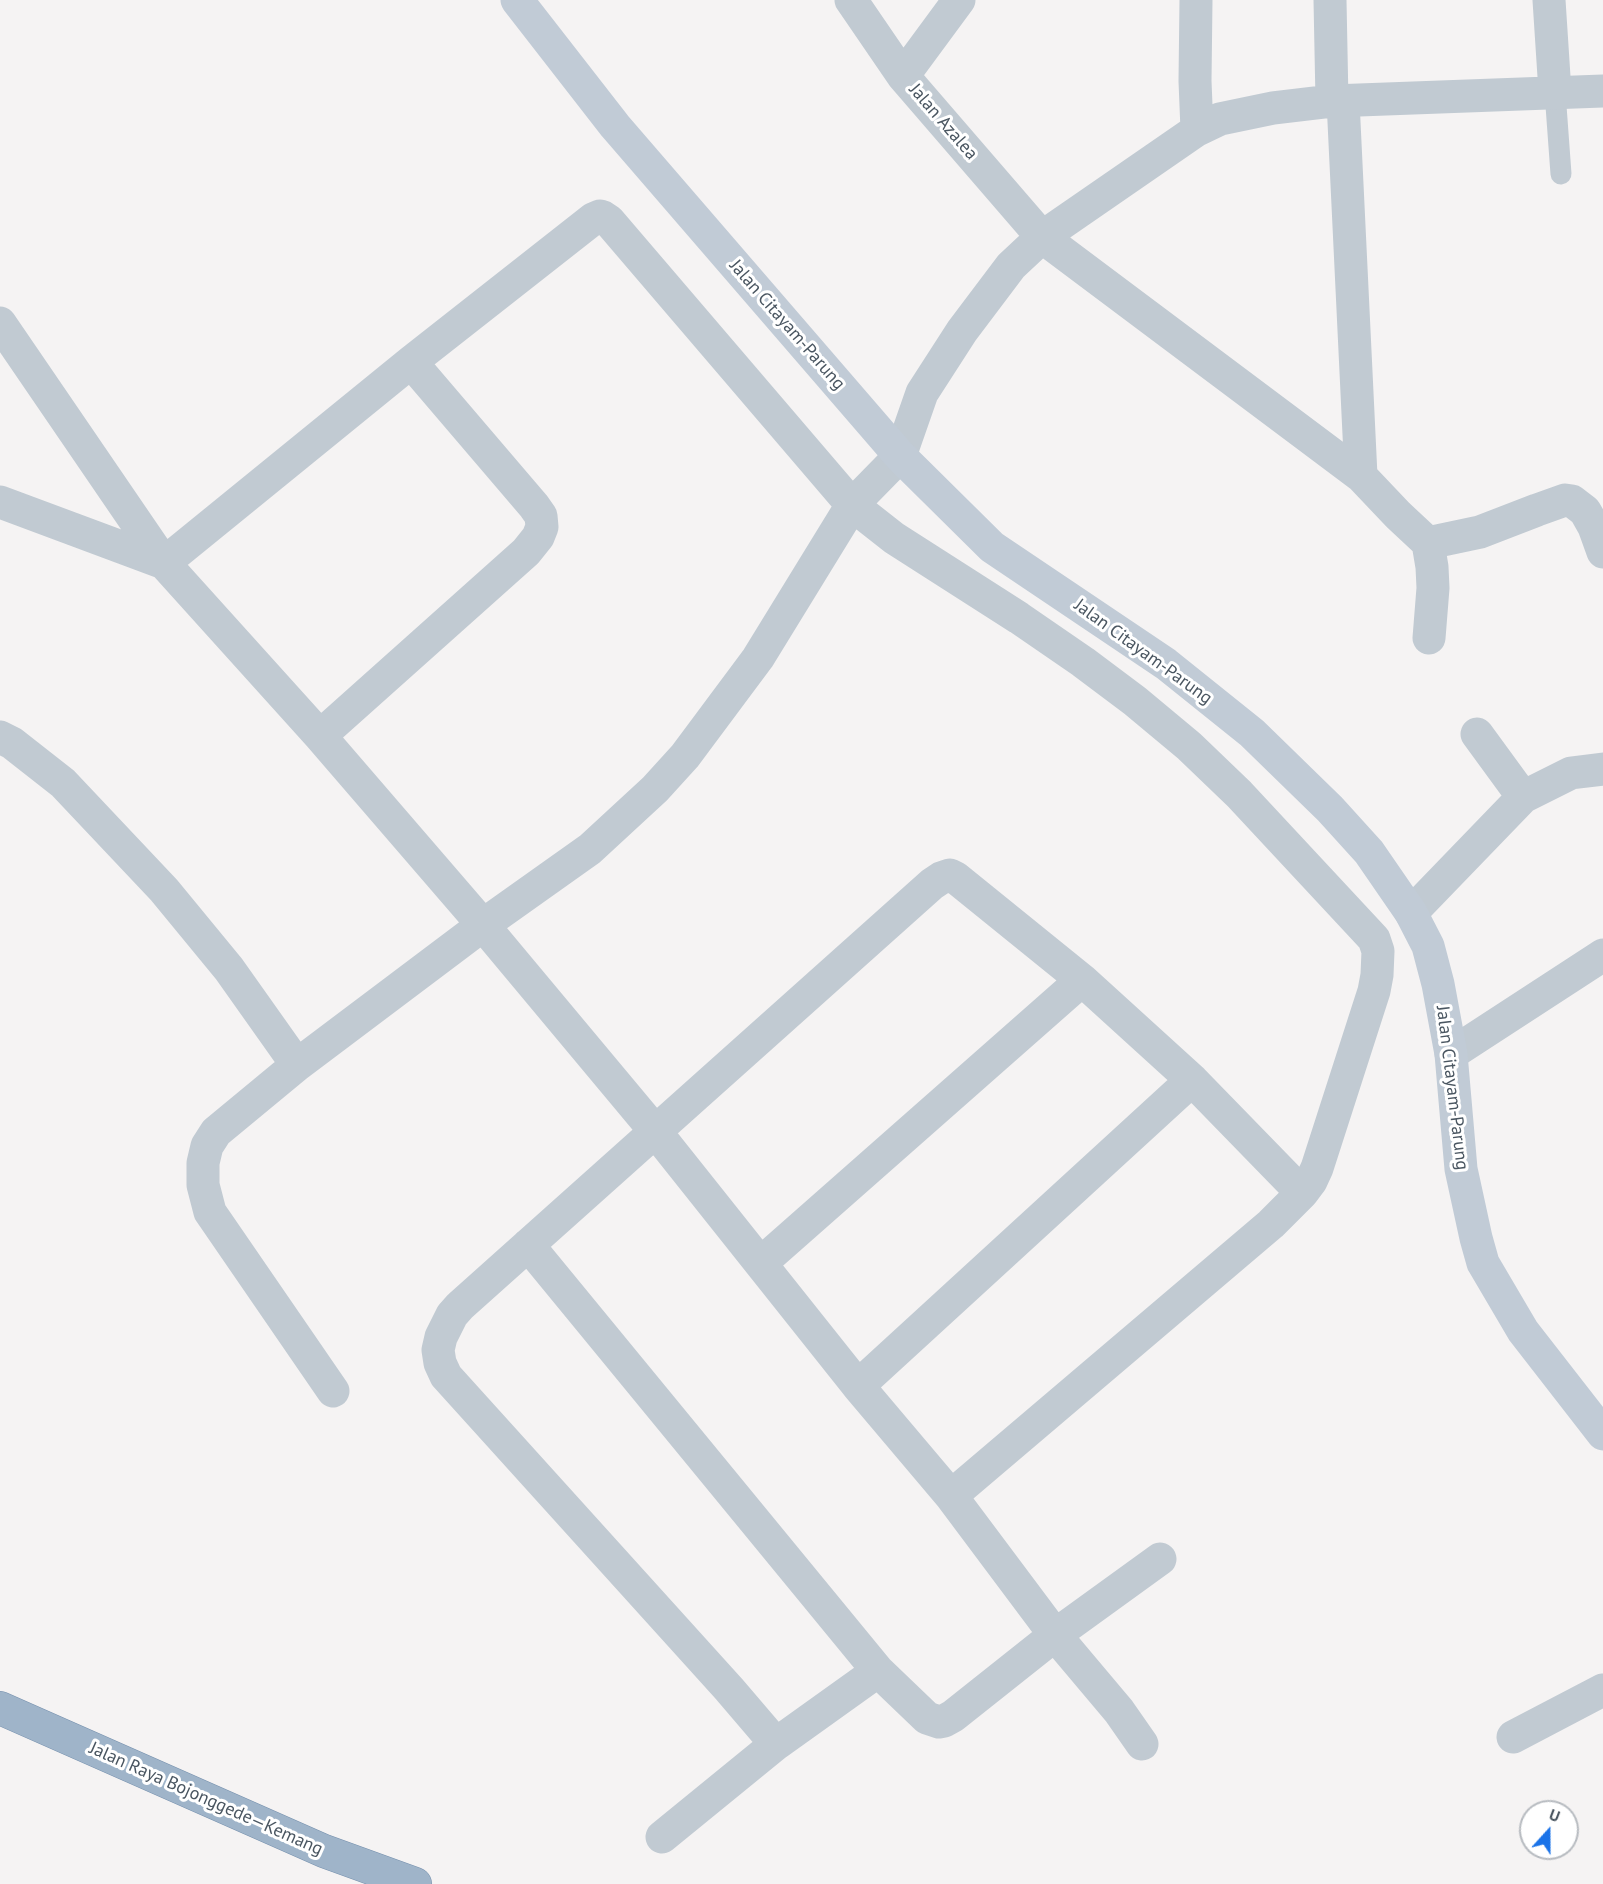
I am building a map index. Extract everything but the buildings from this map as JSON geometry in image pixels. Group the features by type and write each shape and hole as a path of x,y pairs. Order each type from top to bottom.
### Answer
{"highway":[{"name":"Jalan Raya Bojonggede—Kemang","path":"0,1708 324,1851 415,1884"}],"main road":[{"name":"Jalan Citayam-Parung","path":"517,0 615,126 900,456 992,547 1166,664 1252,733 1369,852 1411,913 1428,946 1438,984 1451,1054 1461,1168 1483,1263 1523,1331 1603,1434"}],"street":[{"name":"Jalan Azalea","path":"851,0 903,76 1042,237 1361,476 1428,543"},
{"path":"903,76 959,0"},
{"path":"1196,0 1194,81 1197,130"},
{"path":"1330,0 1361,476"},
{"path":"1550,0 1555,92"},
{"path":"333,1391 210,1212 203,1185 203,1163 207,1146 216,1132 297,1065 483,925 590,849 655,789 686,756 758,658 852,505 900,456 922,393 962,331 1011,266 1042,237 1197,130 1220,118 1273,108 1337,101 1603,91"},
{"path":"164,563 411,362 593,219 603,216 852,505 894,538 1019,618 1135,701 1189,746 1239,794 1374,939 1378,951 1374,991 1317,1168 1302,1193 1271,1224 951,1496"},
{"path":"0,323 164,563 320,736 483,925 655,1131 858,1386 951,1496 1055,1635 1119,1711 1142,1744"},
{"path":"320,736 526,552 543,527 541,516 534,506 411,362"},
{"path":"1429,638 1433,588 1428,543 1480,532 1565,500 1572,501 1585,511 1603,552"},
{"path":"0,502 164,563"},
{"path":"1477,734 1523,797"},
{"path":"0,737 12,743 63,783 164,890 229,969 297,1065"},
{"path":"1411,913 1523,797 1571,773 1603,769"},
{"path":"776,1744 446,1376 440,1363 438,1350 441,1337 452,1316 528,1245 932,884 950,875 1082,980 1192,1080 1302,1193"},
{"path":"1451,1054 1603,955"},
{"path":"761,1263 1082,980"},
{"path":"858,1386 1192,1080"},
{"path":"528,1245 878,1671 927,1718 944,1721 954,1716 1055,1635 1160,1559"},
{"path":"662,1837 776,1744 878,1671"},
{"path":"1513,1737 1603,1690"}],"lane":[{"path":"1555,92 1561,174"}]}
